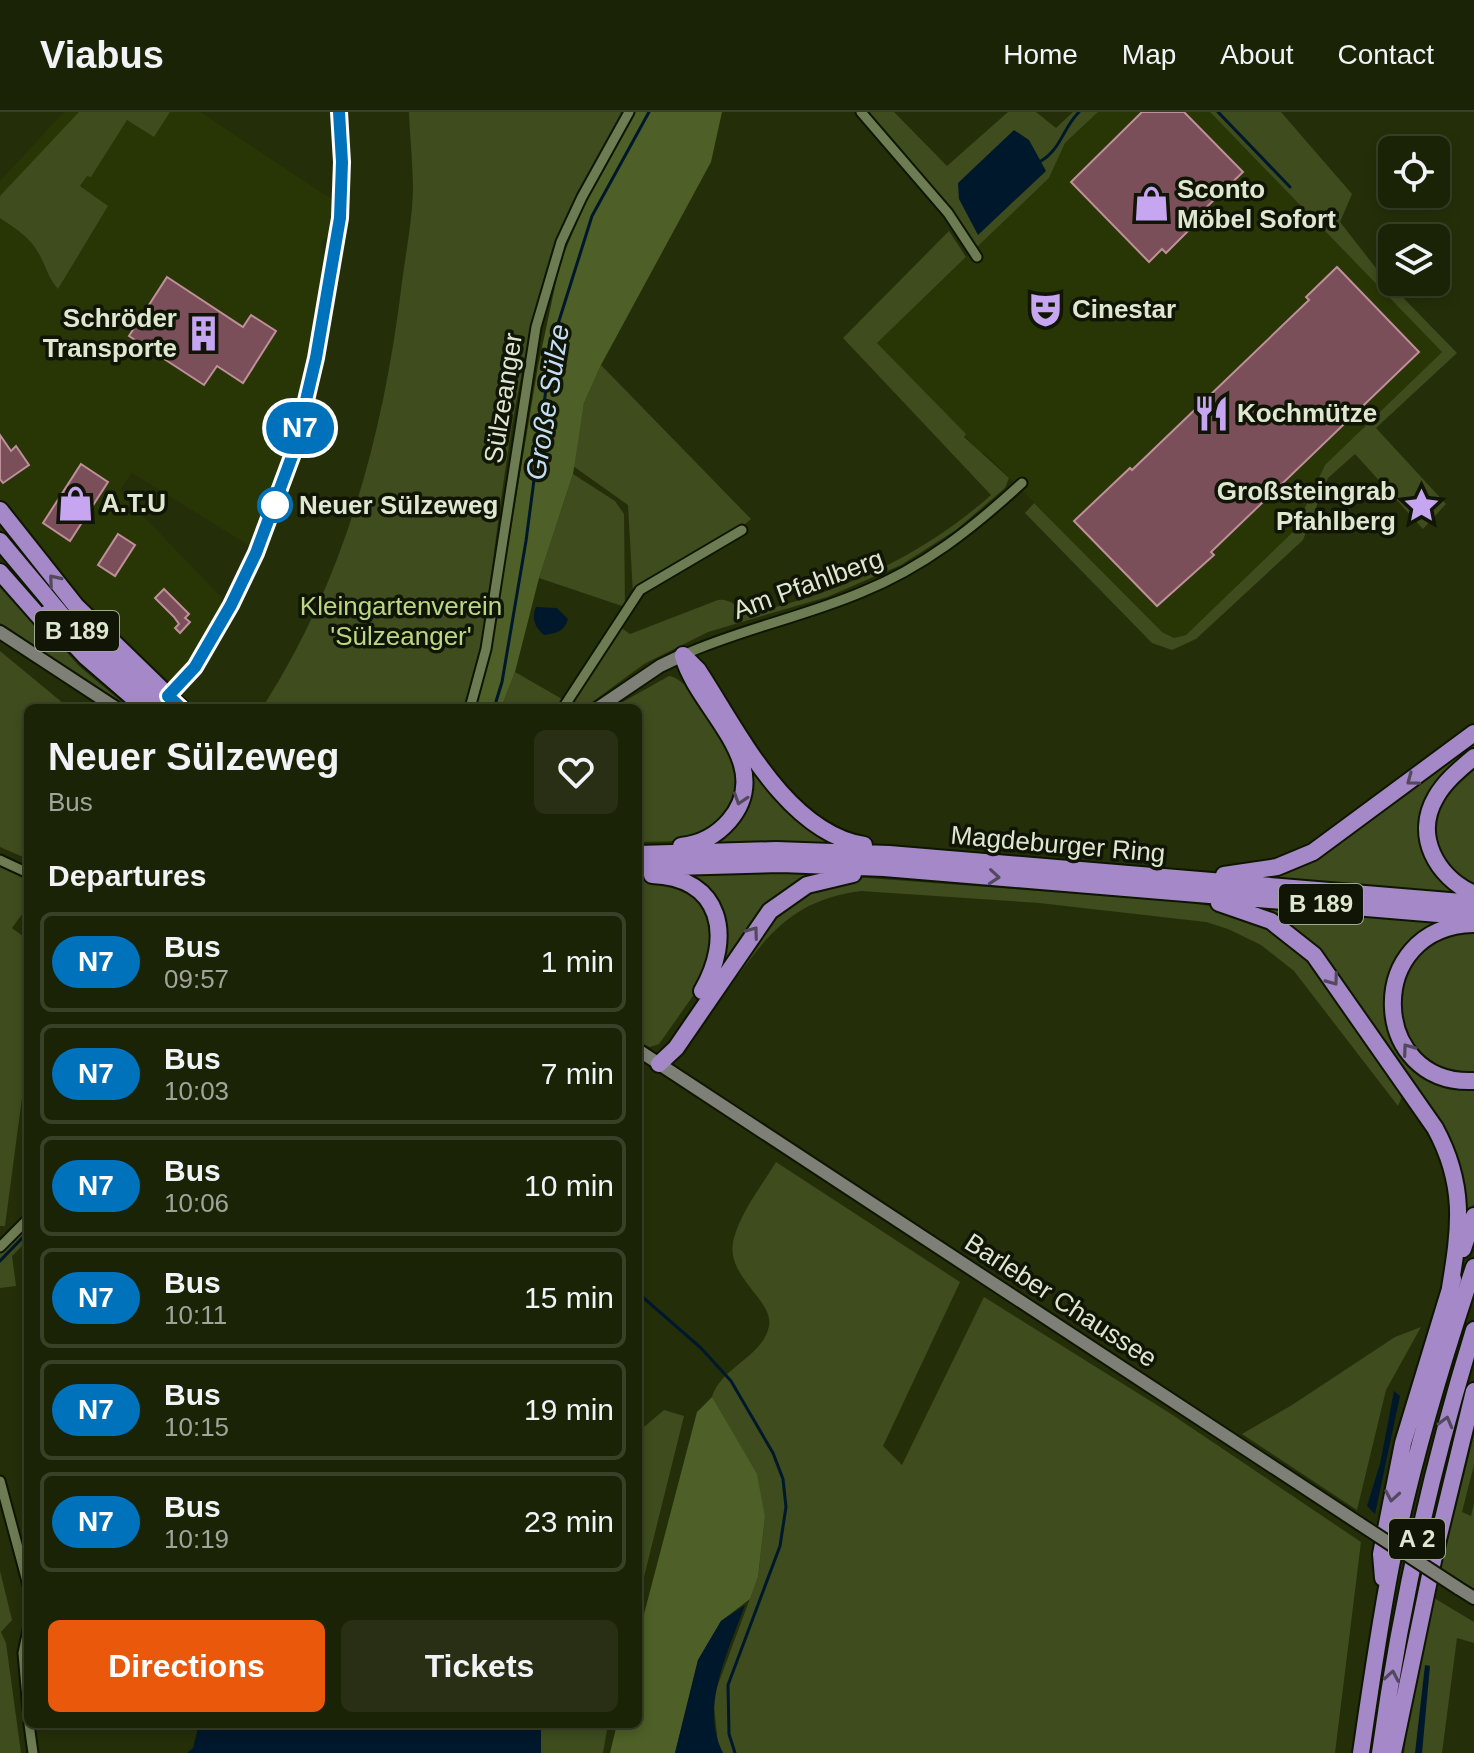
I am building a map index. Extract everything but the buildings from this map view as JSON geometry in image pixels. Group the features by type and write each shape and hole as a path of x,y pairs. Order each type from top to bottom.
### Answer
{"highway":[{"path":"0,510 76,606 168,702"},
{"name":"B 189","path":"0,541 66,620 127,676 168,702"},
{"name":"B 189","path":"0,557 86,657 140,704"},
{"path":"0,572 44,622 57,626"},
{"path":"642,852 688,845 710,837 732,817 743,793 744,770 737,748 688,675 683,655"},
{"path":"659,1064 676,1048 756,928 788,896 807,885 835,876 903,876 919,864 915,849 839,839 802,816 779,791 698,670 683,655"},
{"path":"1173,885 1251,872 1298,860 1339,835 1474,733"},
{"path":"1474,757 1437,795 1429,814 1427,832 1439,867 1457,885 1474,894"},
{"name":"Magdeburger Ring","path":"642,853 808,851 919,864 1173,885 1474,903"},
{"name":"Magdeburger Ring","path":"642,868 919,864"},
{"path":"642,875 673,878 694,888 713,910 720,935 716,966 667,1041 659,1064"},
{"path":"1173,885 1271,921 1302,943 1334,981 1417,1100 1449,1158 1456,1180 1460,1215 1450,1288"},
{"name":"Magdeburger Ring","path":"1173,885 1474,917"},
{"path":"1474,924 1444,928 1414,947 1399,970 1392,1008 1398,1035 1416,1060 1446,1078 1474,1081"},
{"path":"1385,1602 1381,1554 1398,1464 1411,1411 1474,1216"},
{"name":"A 2","path":"1361,1753 1385,1602 1418,1450 1474,1267"},
{"name":"A 2","path":"1380,1753 1415,1549 1437,1456 1474,1330"},
{"path":"1393,1753 1434,1556 1474,1391"}],"street":[{"path":"168,702 195,667 231,605 256,553 294,451 316,358 340,218 342,162 339,112"},
{"name":"Sülzeanger","path":"471,704 486,649 536,327 567,228 629,112"},
{"path":"861,112 948,213 977,257"},
{"name":"Am Pfahlberg","path":"604,704 660,666 683,655 885,582 957,540 1022,483"},
{"path":"566,704 640,590 742,530"},
{"path":"0,632 110,704"},
{"path":"0,860 24,871"},
{"name":"Barleber Chaussee","path":"642,1053 1474,1598"},
{"path":"0,1247 24,1223"},
{"path":"0,1481 24,1570"},
{"path":"30,1728 33,1753"}],"shaded area":[{"path":"64,112 200,112 336,202 331,235 323,240 321,247 328,256 312,360 298,418 277,447 285,462 253,548 132,473 119,491 228,604 192,663 168,685 98,622 0,504 0,181"},
{"path":"635,112 722,112 711,162 601,365 584,403 573,474 539,578 515,672 503,704 475,704 487,668 538,366 560,263 588,196"},
{"path":"1098,112 1210,112 1378,286 1378,296 1388,296 1442,352 1325,465 1295,531 1186,635 1174,638 1162,632 984,452 982,454 877,343 1049,178 1065,143"},
{"path":"712,1397 757,1474 765,1517 758,1577 750,1599 721,1621 698,1660 675,1753 610,1753 616,1728 642,1728 642,1622 697,1412"}],"green space":[{"path":"79,112 170,112 154,137 127,120 91,177 87,176 80,186 108,206 58,289 31,243 0,218 0,196"},
{"name":"Kleingartenverein 'Sülzeanger'","path":"409,112 625,112 572,208 558,241 528,343 508,448 480,659 466,704 265,704 318,606 357,501 372,448 394,338 413,181"},
{"path":"866,112 894,112 947,166 1008,112 1036,112 1056,128 1073,112 1098,112 1065,143 1049,178 976,248 952,210"},
{"path":"1210,112 1281,112 1352,194 1340,222 1378,271 1378,286"},
{"path":"949,231 966,257 877,343 966,434 964,437 1009,478 1005,488 956,530 901,565 827,597 708,632 644,664 589,704 570,704 620,627 630,634 718,600 728,601 753,613 818,594 909,554 991,495 843,338"},
{"path":"1388,296 1402,296 1457,353 1376,428 1446,504 1423,529 1355,454 1328,478 1303,540 1196,639 1172,650 1152,643 1025,513 1034,503 1162,632 1174,638 1186,635 1294,531 1325,465 1442,352"},
{"path":"601,365 751,519 723,539 661,572 633,594 628,505 573,466 584,403"},
{"path":"573,474 615,501 624,514 625,607 539,578"},
{"path":"0,579 79,666 124,704 123,704 0,623"},
{"path":"0,651 64,704 24,704 24,857 0,847"},
{"path":"515,672 562,699 560,704 503,704"},
{"path":"669,676 689,689 700,702 728,751 737,776 732,803 725,816 708,832 679,840 642,842 642,704 619,704"},
{"path":"698,677 764,777 834,843 715,843 747,794"},
{"path":"1474,740 1474,750 1441,779 1430,865 1455,892 1268,877 1311,861"},
{"path":"1474,765 1474,887 1458,876 1440,852 1434,838 1434,825 1443,800"},
{"path":"0,864 24,874 24,912 12,928 24,937 24,1082 5,1226 0,1226"},
{"path":"830,873 803,884 702,998 724,933 679,875"},
{"path":"854,877 1186,902 1238,911 1301,947 1405,1089 1398,1106 1294,971 1261,945 1206,922 1039,903 861,891 817,902 783,923 769,936 729,988 739,961 755,934 787,900 805,890"},
{"path":"642,881 662,882 690,893 704,908 714,933 700,986 659,1044 650,1047 642,1044"},
{"path":"1258,908 1441,923 1388,985 1386,1002 1395,1041 1474,1087 1474,1203 1461,1245 1460,1177 1331,968"},
{"path":"1474,929 1474,1076 1438,1066 1424,1057 1412,1046 1398,1017 1404,980 1421,950 1442,935"},
{"path":"776,1162 960,1282 883,1446 902,1465 984,1297 1168,1412 1361,1542 1335,1753 723,1753 718,1743 713,1698 758,1577 765,1517 712,1397 724,1378 759,1346 769,1326 764,1306 742,1275 733,1252 734,1238 742,1218"},
{"path":"24,1226 24,1244 12,1256 16,1286 0,1288 0,1250"},
{"path":"1421,1327 1386,1390 1357,1510 1242,1434 1395,1337"},
{"path":"664,1410 684,1416 642,1585 642,1426"},
{"path":"1474,1435 1474,1465 1462,1512 1471,1516 1474,1503 1474,1589 1441,1568"},
{"path":"0,1571 12,1620 1,1632 6,1643 21,1753 0,1753"},
{"path":"1434,1598 1474,1622 1474,1643 1457,1638 1442,1753 1404,1753 1414,1680"},
{"path":"541,1728 607,1728 603,1753 541,1753"}],"water":[{"path":"1014,130 1029,140 1046,171 978,235 959,199 958,183"},
{"path":"536,607 557,608 568,619 564,627 544,635 535,622"},
{"path":"1394,1391 1400,1396 1375,1514 1367,1506 1380,1464"},
{"path":"745,1605 715,1698 716,1735 723,1753 675,1753 698,1660 721,1621"},
{"path":"1425,1665 1430,1666 1422,1753 1415,1753"},
{"path":"198,1728 541,1728 541,1753 187,1753 193,1748"}],"waterway":[{"name":"Große Sülze","path":"495,704 502,682 526,541 552,343 592,216 649,112"},
{"path":"1041,161 1053,151 1079,112"},
{"path":"1218,112 1290,187"},
{"path":"0,1261 24,1236"},
{"name":"Große Sülze","path":"642,1296 701,1348 731,1381 773,1453 783,1479 786,1507 780,1546 728,1685 729,1734 735,1753"}],"bus line":[{"name":"N7","path":"177,704 168,696 204,654 241,586 294,451 316,358 341,210 339,112"}],"place":[{"name":"Sconto Möbel Sofort","path":"1151,204"},
{"name":"Cinestar","path":"1046,309"},
{"name":"Schröder Transporte","path":"203,333"},
{"name":"Kochmütze","path":"1211,413"},
{"name":"A.T.U","path":"75,503"},
{"name":"Neuer Sülzeweg","path":"275,505"},
{"name":"Großsteingrab Pfahlberg","path":"1422,506"}]}
